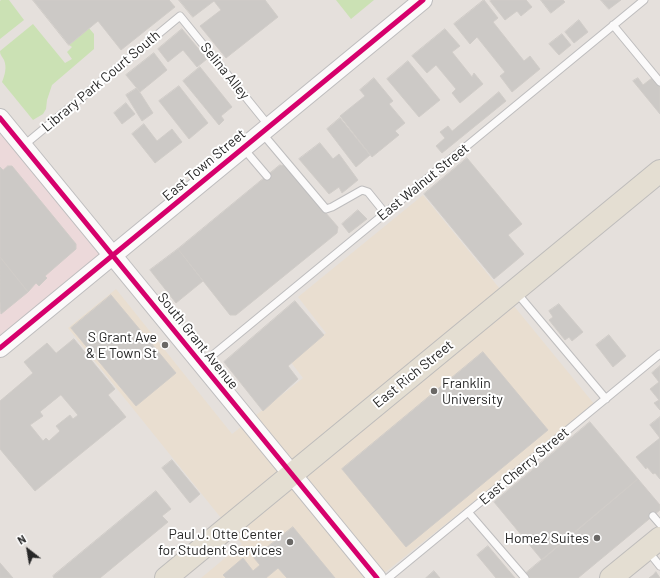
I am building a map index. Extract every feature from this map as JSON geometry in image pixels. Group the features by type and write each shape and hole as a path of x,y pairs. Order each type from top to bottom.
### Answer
{"main road":[{"name":"East Rich Street","path":"166,578 660,171"},
{"path":"611,578 653,543"}],"street":[{"name":"East Town Street","path":"0,348 423,0"},
{"name":"South Grant Avenue","path":"0,118 377,578"}],"lane":[{"name":"East Walnut Street","path":"202,364 644,0"},
{"name":"Selina Alley","path":"180,16 326,209 362,190 368,192 385,213"},
{"name":"Library Park Court South","path":"23,146 180,16"},
{"path":"613,26 660,82"},
{"path":"243,148 267,176"},
{"path":"515,290 606,399"},
{"name":"East Cherry Street","path":"388,578 660,354"},
{"path":"574,425 579,431"},
{"path":"468,512 525,578"},
{"path":"653,516 660,524"},
{"path":"653,543 660,566"}],"shaded area":[{"path":"0,118 113,256 0,348"},
{"name":"Franklin University","path":"423,195 595,405 378,578 201,578 242,544 68,328 116,289 232,434 303,378 290,361 326,333 298,297"}],"green space":[{"path":"9,0 24,20 0,39 0,1"},
{"path":"336,0 374,0 351,19"},
{"path":"33,24 65,63 72,59 67,52 72,47 69,45 89,28 94,34 94,49 52,85 47,100 46,109 43,114 33,120 2,82 5,74 5,65 0,51"}],"building":[{"path":"33,0 169,0 175,7 121,50 98,21 69,45"},
{"path":"179,0 265,0 278,17 226,58 200,26 221,10 214,1 193,17"},
{"path":"484,0 498,18 493,22 524,61 530,56 540,69 512,92 500,76 505,72 477,37 470,44 454,24"},
{"path":"526,0 532,7 521,16 517,11 505,20 490,1"},
{"path":"541,0 563,0 565,2 551,13"},
{"path":"601,0 621,0 609,9"},
{"path":"579,20 588,32 574,43 565,32"},
{"path":"182,29 207,59 197,67 183,50 168,62 158,49"},
{"path":"445,29 460,46 452,52 472,77 474,73 483,84 460,103 452,93 456,89 436,65 427,73 412,56"},
{"path":"562,34 571,45 559,55 549,44"},
{"path":"154,53 167,70 140,92 126,75"},
{"path":"408,61 440,100 419,117 387,79"},
{"path":"200,67 232,107 221,116 224,120 219,125 183,81"},
{"path":"374,78 393,101 389,104 405,123 395,131 399,135 372,157 340,116 365,96 360,90"},
{"path":"638,78 643,85 652,78 660,87 660,114 633,81"},
{"path":"179,86 208,123 189,139 159,101"},
{"path":"137,88 153,113 142,121 126,95"},
{"path":"499,92 506,101 442,153 436,146 445,138 440,132 448,126 452,131"},
{"path":"126,103 135,114 122,124 114,113"},
{"path":"340,118 370,155 356,167 327,129"},
{"path":"144,124 157,141 172,129 182,142 155,163 132,134"},
{"path":"320,143 333,159 339,154 358,180 342,193 339,187 329,194 299,159"},
{"path":"467,158 522,224 508,235 524,254 494,279 424,194"},
{"path":"280,165 285,166 338,227 337,233 236,315 230,315 178,249"},
{"path":"8,166 12,166 76,244 76,249 45,276 47,278 39,286 36,283 28,292 0,257 0,167 3,170"},
{"path":"358,210 367,219 349,233 342,224"},
{"path":"178,249 203,281 176,303 150,270"},
{"path":"0,257 28,292 1,314 0,302"},
{"path":"111,295 176,373 136,406 71,328"},
{"path":"295,301 324,335 288,366 298,379 263,411 224,362"},
{"path":"559,304 583,332 572,341 569,337 565,340 549,320 553,317 549,311"},
{"path":"609,335 626,356 613,367 596,345"},
{"path":"74,339 115,389 108,395 126,417 35,491 0,449 0,401 33,373 24,362 47,343 56,353","holes":["61,395 78,415 73,419 70,415 56,426 60,431 49,441 46,438 43,441 30,425 43,416 40,412"]},
{"path":"483,352 548,430 406,547 342,469"},
{"path":"660,366 660,410 654,403 659,400 650,389 659,382 652,373"},
{"path":"660,417 660,438 650,425"},
{"path":"590,422 638,479 542,560 494,502"},
{"path":"660,438 660,479 647,467 646,469 636,457"},
{"path":"172,460 200,494 190,503 162,468"},
{"name":"Home2 Suites","path":"638,479 660,505 660,510 578,578 530,578 526,573"},
{"path":"156,491 171,509 162,516 168,522 100,578 54,578 53,576"},
{"name":"Paul J. Otte Center for Student Services","path":"293,527 335,578 287,578 278,568 266,578 226,578 223,575 243,558 253,571 260,565 254,558"},
{"path":"488,546 515,578 496,578 477,555"},
{"path":"0,563 13,578 0,578"},
{"path":"434,571 440,578 426,578"},
{"path":"656,572 660,578 649,578 653,575"}],"cycle path":[{"path":"0,348 423,0"},
{"path":"0,118 377,578"}],"place":[{"name":"S Grant Ave & E Town St","path":"165,345"},
{"name":"Franklin University","path":"434,391"},
{"name":"Home2 Suites","path":"597,538"},
{"name":"Paul J. Otte Center for Student Services","path":"290,542"}]}
